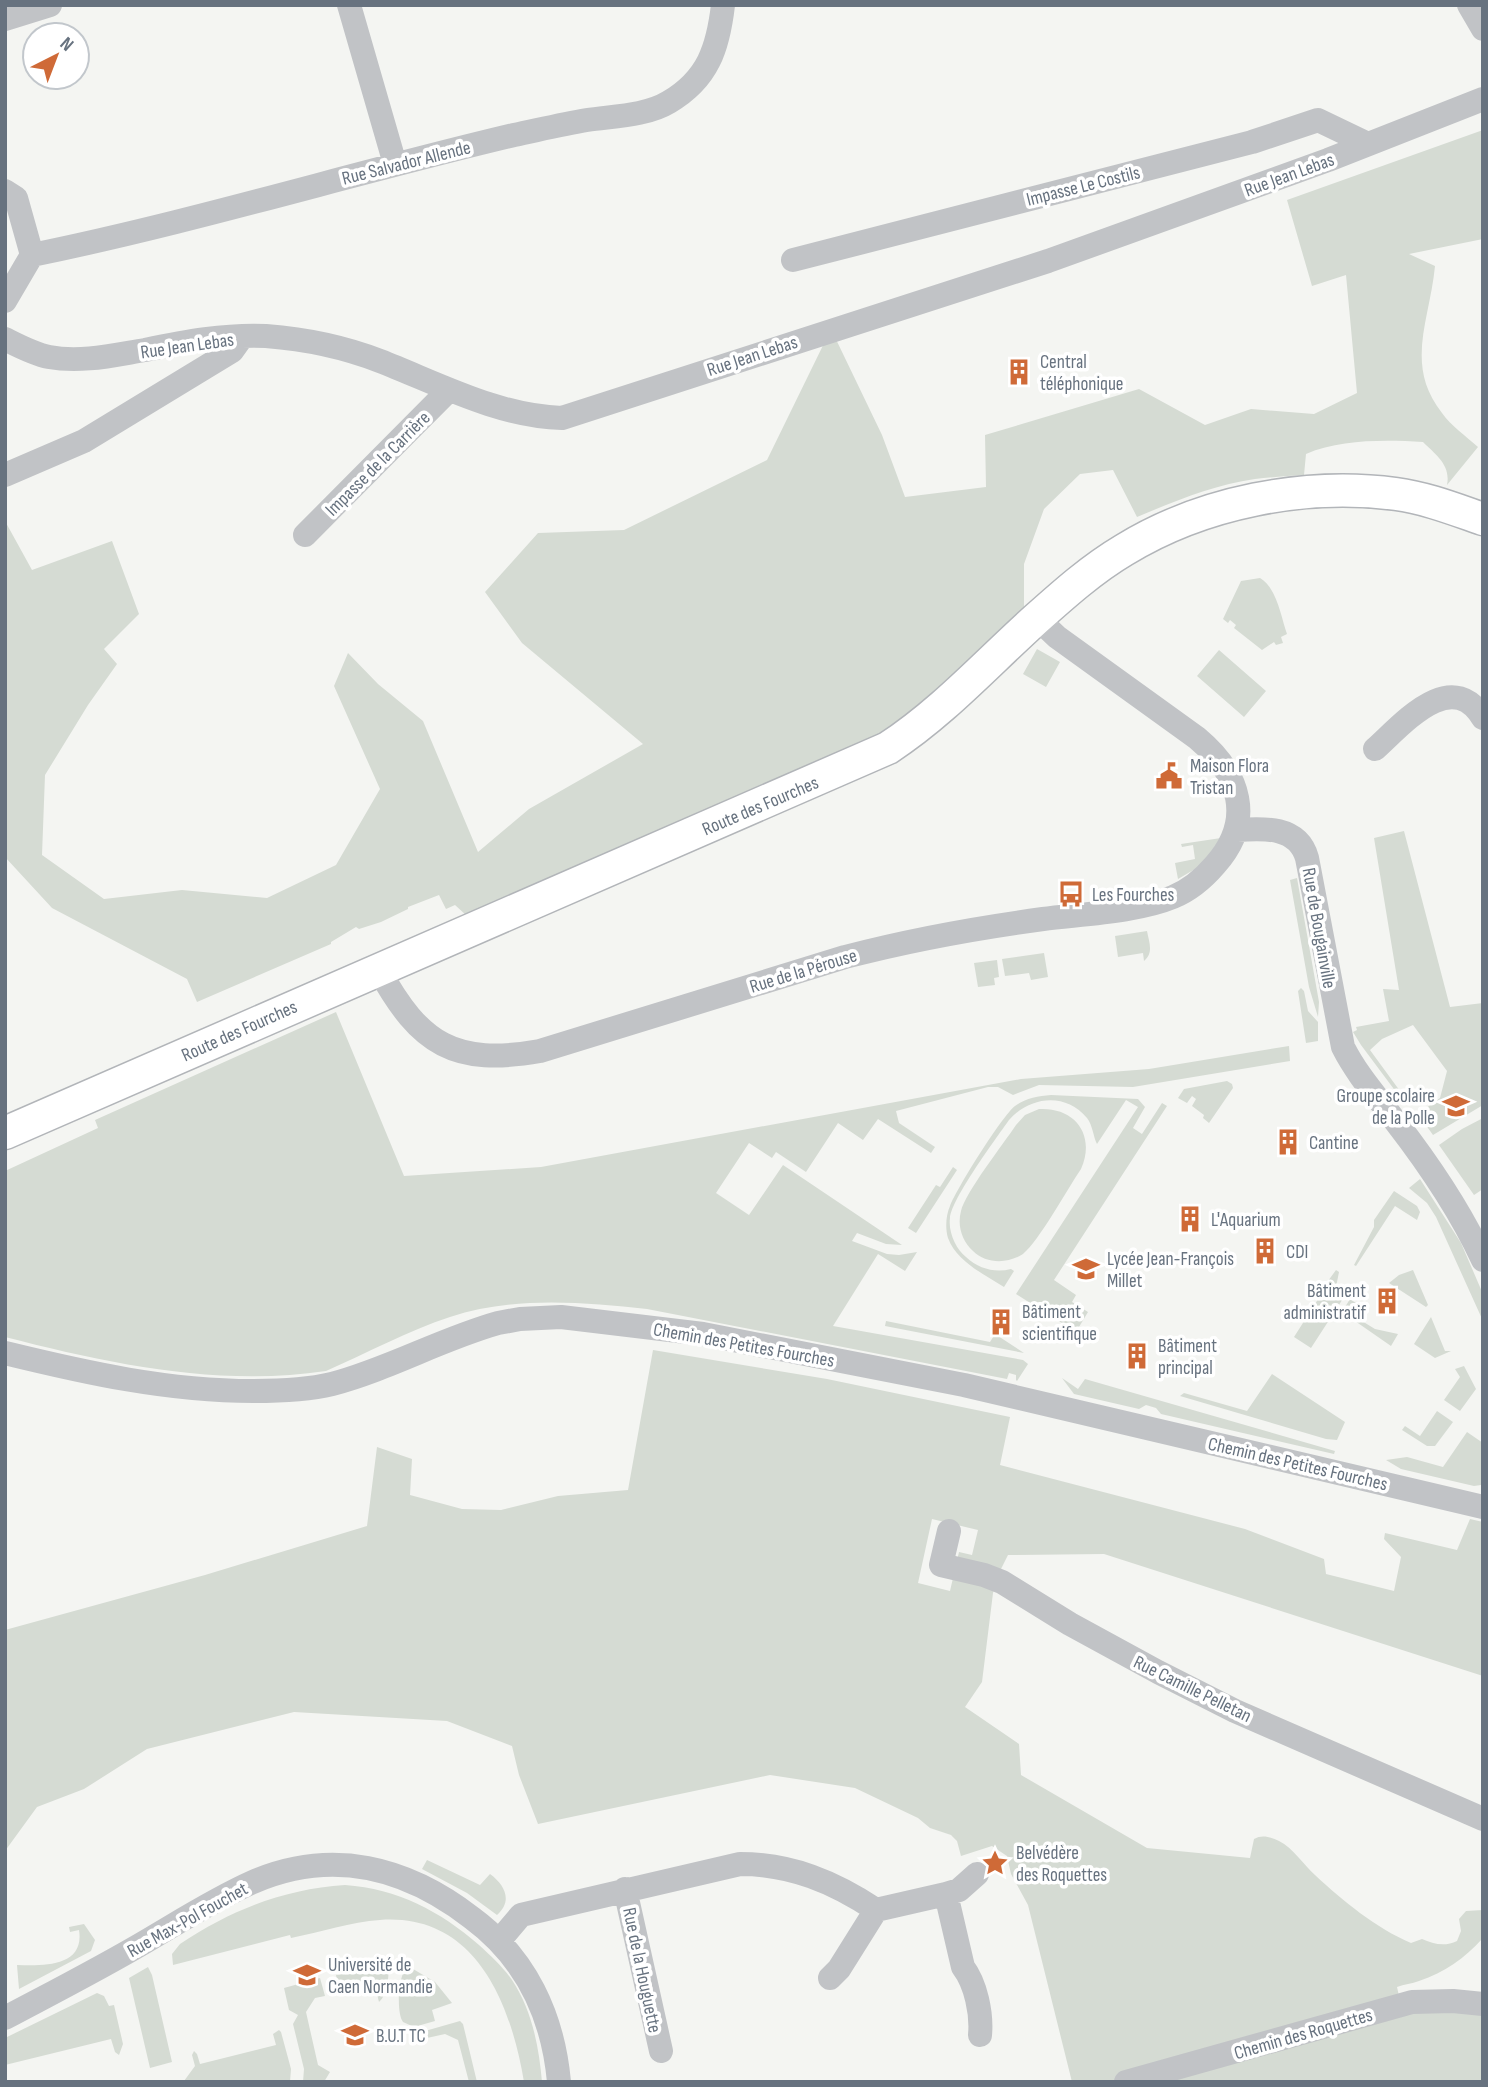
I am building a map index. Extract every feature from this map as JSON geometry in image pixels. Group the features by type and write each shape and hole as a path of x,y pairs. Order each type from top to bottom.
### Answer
{"main road":[{"name":"Route des Fourches","path":"5,1132 888,748 934,715 1037,618 1099,567 1136,543 1184,522 1248,500 1353,490 1397,494 1437,503 1483,519"}],"street":[{"path":"5,19 50,5"},
{"path":"349,5 395,164"},
{"name":"Rue Salvador Allende","path":"32,255 127,235 395,164 529,132 648,111 667,104 700,77 715,50 723,5"},
{"path":"1469,5 1483,29"},
{"name":"Rue Jean Lebas","path":"5,339 50,357 101,358 204,340 286,338 320,343 377,360 449,390 506,409 541,417 562,418 1048,261 1483,99"},
{"name":"Impasse Le Costils","path":"793,260 1252,142 1318,120 1368,144"},
{"path":"5,191 16,198 32,255 5,301"},
{"path":"5,475 84,442 232,351 242,337"},
{"name":"Impasse de la Carrière","path":"304,535 449,390"},
{"path":"1037,618 1057,638 1196,738 1214,754 1226,769 1235,789 1239,810 1237,830"},
{"path":"1375,749 1424,706 1437,699 1449,697 1464,700 1483,718"},
{"name":"Rue de Bougainville","path":"1237,830 1263,828 1286,832 1298,840 1305,850 1343,1047 1356,1070 1442,1185 1483,1260"},
{"name":"Rue de la Pérouse","path":"379,970 405,1014 434,1039 451,1048 481,1056 516,1055 540,1051 894,944 962,930 1160,902 1183,893 1202,880 1226,851 1237,830"},
{"name":"Chemin des Petites Fourches","path":"5,1353 103,1376 159,1385 217,1391 295,1390 345,1380 498,1323 540,1317 575,1318 703,1335 964,1385 1483,1507"},
{"name":"Rue Camille Pelletan","path":"949,1531 941,1565 1002,1582 1158,1672 1236,1711 1483,1819"},
{"name":"Rue de la Houguette","path":"499,1941 521,1915 724,1866 753,1864 810,1874 856,1896 876,1910"},
{"name":"Rue Max-Pol Fouchet","path":"5,2018 107,1964 231,1892 269,1876 320,1866 363,1866 406,1879 453,1903 499,1941 525,1972 543,2009 554,2046 559,2082"},
{"path":"830,1978 839,1969 876,1910 959,1890 976,1874"},
{"name":"Rue de la Houguette","path":"625,1889 661,2051"},
{"path":"946,1894 963,1967 970,1976 981,2023 980,2035"},
{"name":"Chemin des Roquettes","path":"1126,2082 1412,2002 1453,2001 1483,2004"}],"shaded area":[{"path":"1483,130 1483,239 1409,254 1435,266 1422,342 1424,377 1431,395 1446,418 1478,447 1447,485 1445,466 1437,456 1423,442 1408,441 1363,442 1320,449 1306,454 1304,475 1255,479 1225,485 1137,517 1113,470 1080,474 1044,509 1024,564 1024,608 1004,630 922,704 884,733 467,916 455,905 446,909 439,895 408,907 381,922 359,929 356,927 331,944 197,1002 187,979 52,908 5,857 5,521 32,570 112,541 139,614 104,649 117,664 45,775 42,855 104,899 182,890 267,898 336,865 380,789 334,686 348,653 378,684 423,721 478,852 529,809 643,744 522,643 485,592 538,533 624,530 767,460 831,329 882,435 905,497 986,487 985,435 1139,389 1205,425 1251,409 1314,414 1357,393 1346,275 1312,286 1287,200"},
{"path":"1260,578 1271,589 1287,634 1281,637 1283,643 1276,645 1274,642 1262,650 1234,628 1236,625 1230,620 1228,623 1223,619 1241,581"},
{"path":"1037,649 1060,662 1046,687 1023,674"},
{"path":"1219,650 1266,691 1244,717 1197,676"},
{"path":"1404,831 1450,1007 1483,1003 1483,1105 1433,1135 1418,1114 1440,1098 1447,1071 1413,1025 1382,1039 1370,1050 1408,1102 1405,1104 1353,1032 1357,1030 1356,1027 1389,1021 1383,989 1399,990 1374,838"},
{"path":"1221,838 1202,865 1178,879 1175,863 1195,859 1193,845 1182,847 1181,844"},
{"path":"1297,878 1319,1002 1318,1017 1309,987 1290,880"},
{"path":"1147,931 1150,951 1144,961 1143,953 1118,957 1115,936"},
{"path":"1044,953 1048,977 1031,980 1029,973 1005,976 1002,959"},
{"path":"997,960 999,977 994,978 995,985 978,987 974,963"},
{"path":"1301,988 1308,1011 1318,1022 1318,1041 1306,1043 1298,991"},
{"path":"336,1012 404,1176 541,1167 1021,1079 1149,1069 1289,1046 1290,1061 1133,1087 1039,1085 1013,1095 998,1087 988,1087 896,1111 899,1123 935,1147 931,1153 878,1119 863,1140 838,1123 806,1172 776,1152 772,1158 749,1143 716,1193 749,1215 783,1165 902,1245 886,1244 857,1233 852,1241 887,1254 917,1252 905,1271 878,1254 833,1326 1023,1360 1028,1364 1017,1381 1016,1375 1009,1373 1007,1379 647,1309 598,1304 523,1303 474,1310 419,1329 326,1371 286,1375 245,1376 164,1370 84,1356 5,1337 5,1171 98,1128 95,1120"},
{"path":"1227,1081 1233,1088 1209,1123 1203,1118 1204,1115 1192,1106 1196,1099 1192,1096 1187,1103 1178,1098 1184,1089"},
{"path":"1051,1095 1138,1099 1145,1107 1133,1128 1142,1134 1162,1103 1167,1106 1054,1280 1076,1295 1072,1302 1088,1312 1076,1332 1016,1294 1138,1107 1126,1100 1097,1144 1087,1118 1078,1109 1058,1101 1037,1102 1017,1112 1009,1120 966,1183 950,1218 952,1234 962,1254 987,1269 1014,1271 1004,1287 964,1261 952,1246 946,1230 954,1197 1000,1123 1023,1101"},
{"path":"1039,1109 1063,1113 1079,1126 1086,1145 1081,1169 1045,1226 1023,1254 1004,1261 984,1258 973,1251 963,1238 960,1228 961,1211 977,1181 1016,1125 1025,1115"},
{"path":"1483,1118 1483,1189 1474,1195 1439,1145"},
{"path":"953,1167 957,1170 916,1233 908,1228 936,1185 940,1187"},
{"path":"1420,1179 1461,1243 1483,1294 1483,1321 1436,1217 1427,1203 1409,1188"},
{"path":"1394,1191 1417,1206 1420,1212 1417,1220 1395,1206 1356,1266 1354,1265 1374,1227 1374,1220"},
{"path":"1336,1270 1339,1272 1336,1287 1346,1294 1311,1348 1294,1337"},
{"path":"1413,1270 1428,1305 1426,1307 1389,1283 1399,1275"},
{"path":"1350,1299 1360,1306 1357,1318 1375,1329 1398,1334 1391,1346 1342,1312"},
{"path":"1431,1317 1445,1351 1451,1351 1435,1358 1414,1344"},
{"path":"886,1321 990,1342 995,1334 1024,1353 885,1326"},
{"path":"653,1350 827,1379 1010,1417 1000,1465 1245,1529 1324,1559 1326,1574 1394,1591 1401,1557 1384,1539 1385,1533 1457,1550 1470,1519 1483,1522 1483,1676 1104,1554 1008,1555 993,1593 982,1682 965,1707 1019,1744 1021,1775 1147,1848 1250,1858 1254,1839 1263,1836 1273,1838 1289,1848 1315,1875 1360,1913 1411,1943 1422,1939 1439,1944 1457,1941 1461,1931 1459,1919 1466,1911 1483,1910 1483,1938 1469,1952 1437,1973 1397,1987 1399,1996 1483,2004 1483,2082 1072,2082 1028,1905 1011,1874 1007,1856 992,1846 961,1856 957,1841 951,1835 930,1828 918,1818 855,1788 770,1775 538,1824 519,1775 512,1746 447,1721 294,1712 147,1749 84,1789 37,1807 5,1851 5,1630 205,1575 367,1526 377,1447 412,1459 410,1495 462,1509 501,1510 558,1496 628,1490","holes":["932,1519 978,1530 972,1555 959,1552 950,1591 918,1583"]},
{"path":"1464,1366 1476,1389 1460,1411 1444,1400 1460,1377 1455,1369"},
{"path":"1272,1374 1345,1422 1337,1440 1180,1396 1184,1393 1247,1411"},
{"path":"1062,1378 1078,1389 1085,1379 1335,1451 1334,1454 1161,1414 1156,1408 1146,1405 1139,1409 1074,1394"},
{"path":"1437,1411 1453,1422 1435,1446 1427,1446 1402,1430 1405,1426 1420,1436"},
{"path":"1467,1432 1483,1443 1481,1485 1474,1486 1401,1469 1386,1460 1407,1457 1443,1467"},
{"path":"427,1860 480,1885 490,1874 500,1883 505,1893 502,1910 497,1915 467,1893 422,1869"},
{"path":"345,1885 383,1891 433,1912 464,1933 497,1962 512,1980 525,2004 536,2042 542,2082 524,2082 510,2023 483,1969 464,1948 441,1931 413,1922 369,1921 291,1938 290,1935 173,1965 172,1954 180,1944 239,1911 279,1896"},
{"path":"84,1924 95,1940 91,1951 19,1989 17,1965 50,1964 69,1958 76,1951 79,1930 70,1932 69,1927"},
{"path":"384,1963 389,1968 388,1981 379,2002 377,1994 363,1986 339,1992 336,1975"},
{"path":"408,1966 435,1982 452,2003 432,2010 435,2021 414,2027 403,2022 399,2010 400,1984"},
{"path":"148,1967 172,2062 150,2068 129,1978"},
{"path":"320,1978 325,1996 315,1998 306,2012 318,2065 330,2072 324,2082 303,2082 304,2069 293,2024 298,2015 289,2010 284,1988"},
{"path":"97,1993 104,1996 109,2006 114,2005 123,2044 119,2055 115,2052 111,2039 5,2065 5,2038"},
{"path":"460,2021 477,2082 469,2082 458,2040 445,2034 418,2040 418,2033"},
{"path":"279,2030 291,2069 290,2082 180,2082 184,2081 195,2066 192,2055 194,2051 200,2064 276,2045 273,2034"}],"place":[{"name":"Central téléphonique","path":"1019,372"},
{"name":"Maison Flora Tristan","path":"1169,776"},
{"name":"Les Fourches","path":"1071,894"},
{"name":"Groupe scolaire de la Polle","path":"1456,1106"},
{"name":"Cantine","path":"1288,1142"},
{"name":"L'Aquarium","path":"1190,1219"},
{"name":"CDI","path":"1265,1251"},
{"name":"Lycée Jean-François Millet","path":"1086,1269"},
{"name":"Bâtiment administratif","path":"1387,1301"},
{"name":"Bâtiment scientifique","path":"1001,1322"},
{"name":"Bâtiment principal","path":"1137,1356"},
{"name":"Belvédère des Roquettes","path":"995,1863"},
{"name":"Université de Caen Normandie","path":"307,1975"},
{"name":"B.U.T TC","path":"355,2035"}]}
